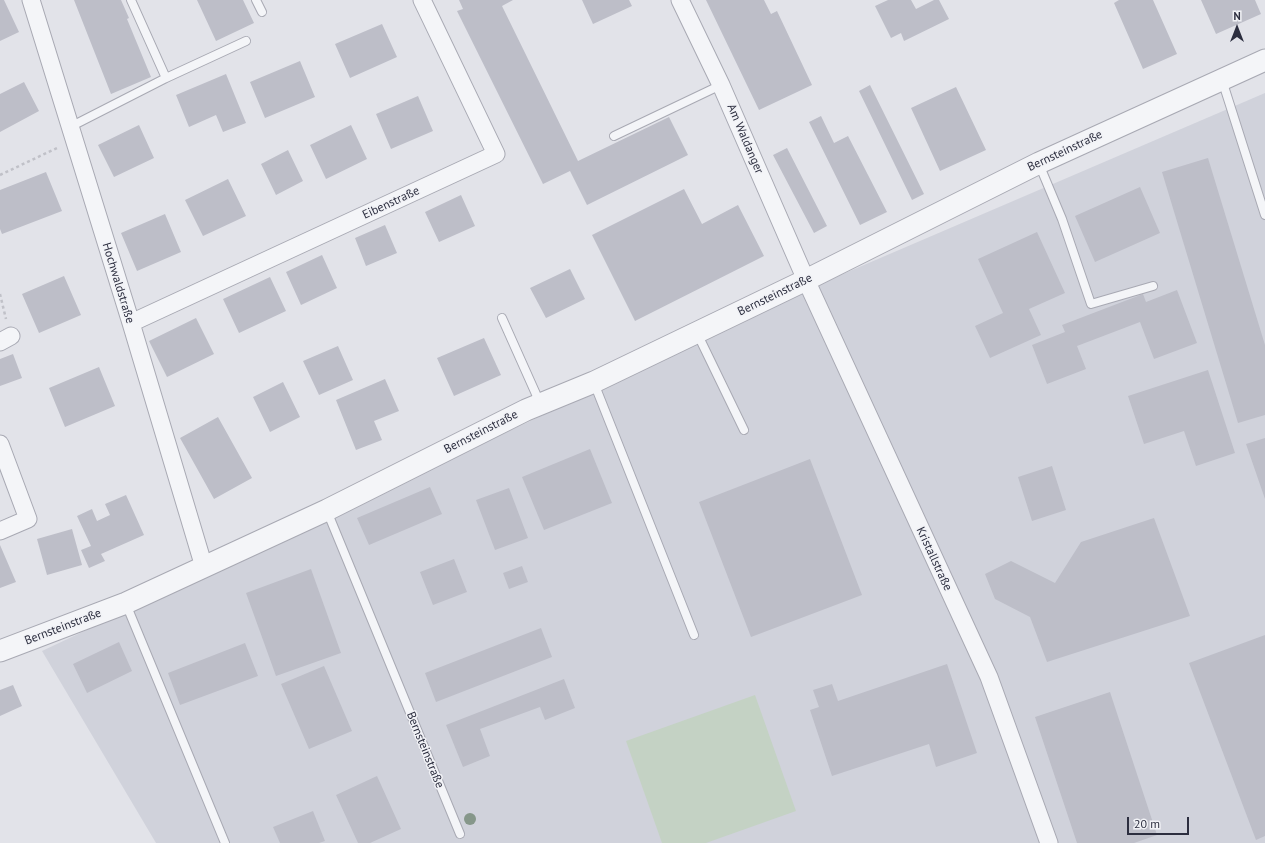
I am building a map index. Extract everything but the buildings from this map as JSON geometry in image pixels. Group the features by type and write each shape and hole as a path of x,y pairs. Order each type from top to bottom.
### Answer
{"street":[{"name":"Hochwaldstraße","path":"31,0 131,323 204,567"},
{"name":"Eibenstraße","path":"131,323 496,154 422,0"},
{"name":"Am Waldanger","path":"680,0 721,85 806,280"},
{"name":"Bernsteinstraße","path":"0,651 126,603 327,510 541,403 594,382 806,280 1039,163 1265,60"},
{"name":"Kristallstraße","path":"806,280 989,677 1049,843"},
{"path":"0,444 28,519 0,532"}],"lane":[{"path":"131,0 166,78"},
{"path":"256,0 262,12"},
{"path":"72,134 166,78 246,41"},
{"path":"1222,79 1265,216"},
{"path":"614,136 721,85"},
{"path":"1039,163 1062,218 1091,304 1153,286"},
{"path":"502,318 541,403"},
{"path":"696,333 744,430"},
{"path":"594,382 694,635"},
{"name":"Bernsteinstraße","path":"327,510 460,834"},
{"path":"126,603 225,843"}],"path":[{"path":"0,175 72,134"},
{"path":"0,294 5,339"}],"shaded area":[{"path":"1265,93 1265,843 156,843 42,651 836,277"}],"green space":[{"path":"755,695 796,811 706,843 662,843 626,741"}]}
